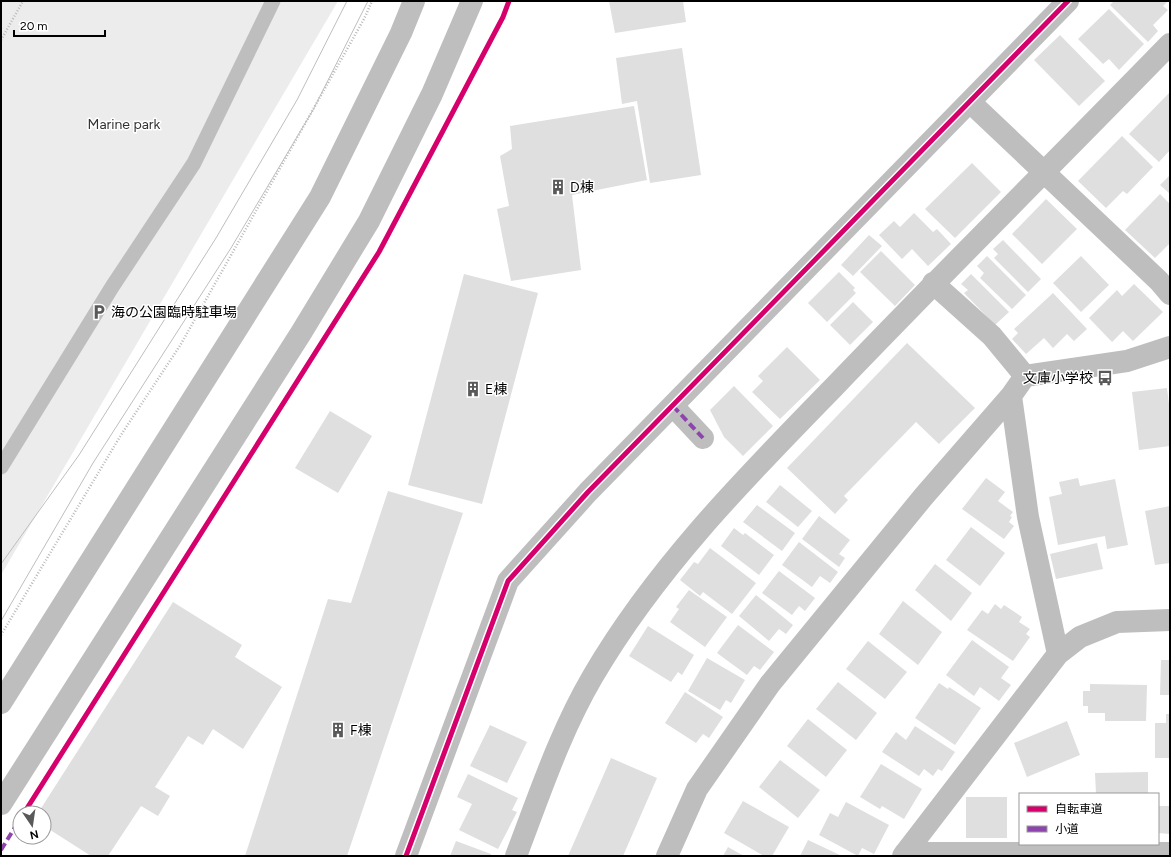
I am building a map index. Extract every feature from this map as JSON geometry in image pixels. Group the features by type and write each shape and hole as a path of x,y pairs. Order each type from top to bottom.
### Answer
{"street":[{"path":"1,703 320,197 401,33 414,1"},
{"path":"1,804 301,333 369,221 432,94 472,1"},
{"path":"406,856 508,581 588,492 1068,1"},
{"path":"516,856 556,753 589,684 640,603 744,480 933,283 1044,174 1170,44"},
{"path":"970,102 1044,174 1166,281"},
{"path":"933,283 992,336 1025,376"},
{"path":"667,856 697,789 770,684 924,496 1011,396 1025,376 1127,361 1170,347"},
{"path":"1011,396 1028,517 1058,654"},
{"path":"673,406 703,438"},
{"path":"904,854 1058,654 1080,637 1117,622 1170,620"},
{"path":"904,854 1170,853"}],"lane":[{"path":"1,467 112,286 194,163 273,1"}],"path":[{"path":"1,40 23,1"},
{"path":"1,635 121,436 181,344 364,20 372,1"}],"green space":[{"name":"Marine park","path":"1,1 338,1 1,575"}],"building":[{"path":"609,1 683,1 686,22 615,33"},
{"path":"1114,1 1168,1 1163,6 1168,10 1153,25 1158,31 1148,42 1110,5"},
{"path":"1109,9 1144,44 1119,70 1109,59 1103,64 1078,39"},
{"path":"1060,35 1105,81 1079,106 1034,60"},
{"path":"682,48 701,175 650,183 637,101 622,104 616,58"},
{"path":"1170,92 1170,150 1159,162 1129,134"},
{"name":"D棟","path":"634,106 647,180 572,195 581,270 511,281 497,209 509,206 500,156 512,149 510,126"},
{"path":"1122,136 1153,167 1127,194 1123,191 1106,208 1078,181"},
{"path":"972,163 1001,192 955,238 925,209"},
{"path":"1170,175 1170,194 1160,185"},
{"path":"1160,194 1170,204 1170,243 1155,258 1125,230"},
{"path":"1046,199 1077,229 1042,264 1012,234"},
{"path":"914,213 933,232 937,229 951,244 928,266 912,249 902,259 879,235 894,221 900,227"},
{"path":"869,235 882,246 853,276 841,265"},
{"path":"1003,240 1041,279 1028,292 994,258 998,254 993,249"},
{"path":"881,251 915,285 895,306 860,272"},
{"path":"987,256 1026,295 1012,309 980,278 984,273 977,266"},
{"path":"1081,256 1109,285 1081,312 1053,283"},
{"path":"839,272 855,288 853,290 856,293 827,322 808,303"},
{"name":"E棟","path":"464,274 538,293 482,504 408,485"},
{"path":"971,274 1009,312 995,325 964,293 968,290 961,284"},
{"path":"1134,284 1163,312 1133,341 1123,331 1112,342 1089,318 1117,290 1122,296"},
{"path":"1053,293 1087,329 1074,341 1067,334 1053,348 1044,338 1026,354 1012,339 1018,333 1014,329"},
{"path":"853,302 873,322 850,345 830,325"},
{"path":"907,343 975,408 939,444 916,422 844,496 848,500 835,514 787,468"},
{"path":"787,347 820,380 780,419 752,392 763,381 758,376"},
{"path":"734,386 773,426 743,456 724,437 710,410"},
{"path":"1167,388 1170,412 1170,446 1139,450 1132,392"},
{"path":"330,411 372,436 338,493 295,468"},
{"path":"986,478 1005,492 998,501 1013,512 1010,516 1012,517 1009,522 1014,526 1004,539 962,509"},
{"path":"1078,478 1080,486 1115,479 1128,545 1107,549 1105,536 1058,545 1049,497 1062,494 1059,482"},
{"path":"780,485 812,511 798,527 766,502"},
{"name":"F棟","path":"388,491 463,513 347,856 245,856 328,599 351,603"},
{"path":"757,505 795,533 782,551 743,522"},
{"path":"1170,506 1170,563 1155,565 1145,511"},
{"path":"819,516 850,540 839,554 845,558 839,567 802,539"},
{"path":"971,527 1005,553 980,586 946,560"},
{"path":"734,528 743,535 745,533 774,555 759,575 721,546"},
{"path":"799,542 838,572 830,583 820,576 812,587 782,565"},
{"path":"1097,543 1103,569 1056,579 1050,554"},
{"path":"710,548 756,583 732,614 703,592 700,596 680,580 694,562 698,564"},
{"path":"935,564 972,593 951,621 915,590"},
{"path":"779,571 815,598 805,611 799,606 792,615 762,593"},
{"path":"689,590 727,617 705,647 670,622 679,609 676,607"},
{"path":"756,595 793,625 786,634 779,629 769,641 739,616"},
{"path":"903,601 942,632 918,665 879,634"},
{"path":"173,602 242,645 235,657 282,687 243,749 213,729 203,745 188,736 155,787 170,796 158,816 141,806 108,856 91,856 52,831 52,805 43,805"},
{"path":"995,604 1001,609 1004,605 1022,617 1019,622 1030,629 1026,634 1030,637 1013,661 967,630 982,610 988,614"},
{"path":"738,625 774,652 760,670 754,666 747,675 717,653"},
{"path":"648,626 694,655 682,675 678,672 671,682 629,656"},
{"path":"972,640 1009,667 1001,678 1011,685 999,701 980,687 974,696 946,675"},
{"path":"868,641 907,672 885,699 846,669"},
{"path":"707,658 745,680 731,703 726,700 720,710 688,691"},
{"path":"1161,660 1170,660 1170,695 1160,695"},
{"path":"838,682 877,713 856,740 816,709"},
{"path":"939,683 948,689 949,687 981,708 955,745 915,718"},
{"path":"1090,684 1147,685 1146,721 1105,721 1105,713 1088,713 1088,706 1083,706 1083,691 1090,691"},
{"path":"685,692 723,717 709,738 703,734 696,743 665,723"},
{"path":"1166,714 1170,714 1170,758 1155,758 1155,723 1166,723"},
{"path":"808,719 847,750 826,777 787,746"},
{"path":"1067,721 1080,755 1027,777 1014,743"},
{"path":"490,725 527,742 507,783 470,766"},
{"path":"915,726 955,752 942,771 938,769 933,776 924,769 919,776 882,752 896,732 906,740"},
{"path":"611,758 657,778 623,856 568,856"},
{"path":"780,760 820,790 798,818 759,787"},
{"path":"881,764 922,789 904,819 882,806 880,809 860,797"},
{"path":"1148,772 1148,793 1096,793 1095,773"},
{"path":"468,774 518,798 512,810 517,812 498,849 459,830 472,804 457,797"},
{"path":"966,797 1007,797 1007,838 966,838"},
{"path":"743,801 789,827 772,856 764,856 724,833"},
{"path":"846,802 889,825 874,854 862,848 858,856 819,835 830,813 838,817"},
{"path":"1159,806 1170,806 1170,834 1159,833"},
{"path":"808,840 842,856 800,856"},
{"path":"456,841 491,854 491,856 450,856"},
{"path":"728,847 744,856 723,856"}],"tram line":[{"path":"1,564 79,455 216,238 297,100 347,1"},
{"path":"1,621 93,463 231,248 313,110 368,1"}],"marked path":[{"path":"673,406 703,438"},
{"path":"1,850 12,832"}],"cycle path":[{"path":"29,805 379,252 503,17 509,1"},
{"path":"406,856 508,581 588,492 1068,1"}],"place":[{"name":"D棟","path":"558,187"},
{"name":"海の公園臨時駐車場","path":"99,312"},
{"name":"文庫小学校","path":"1105,378"},
{"name":"E棟","path":"473,389"},
{"name":"F棟","path":"338,730"}]}
